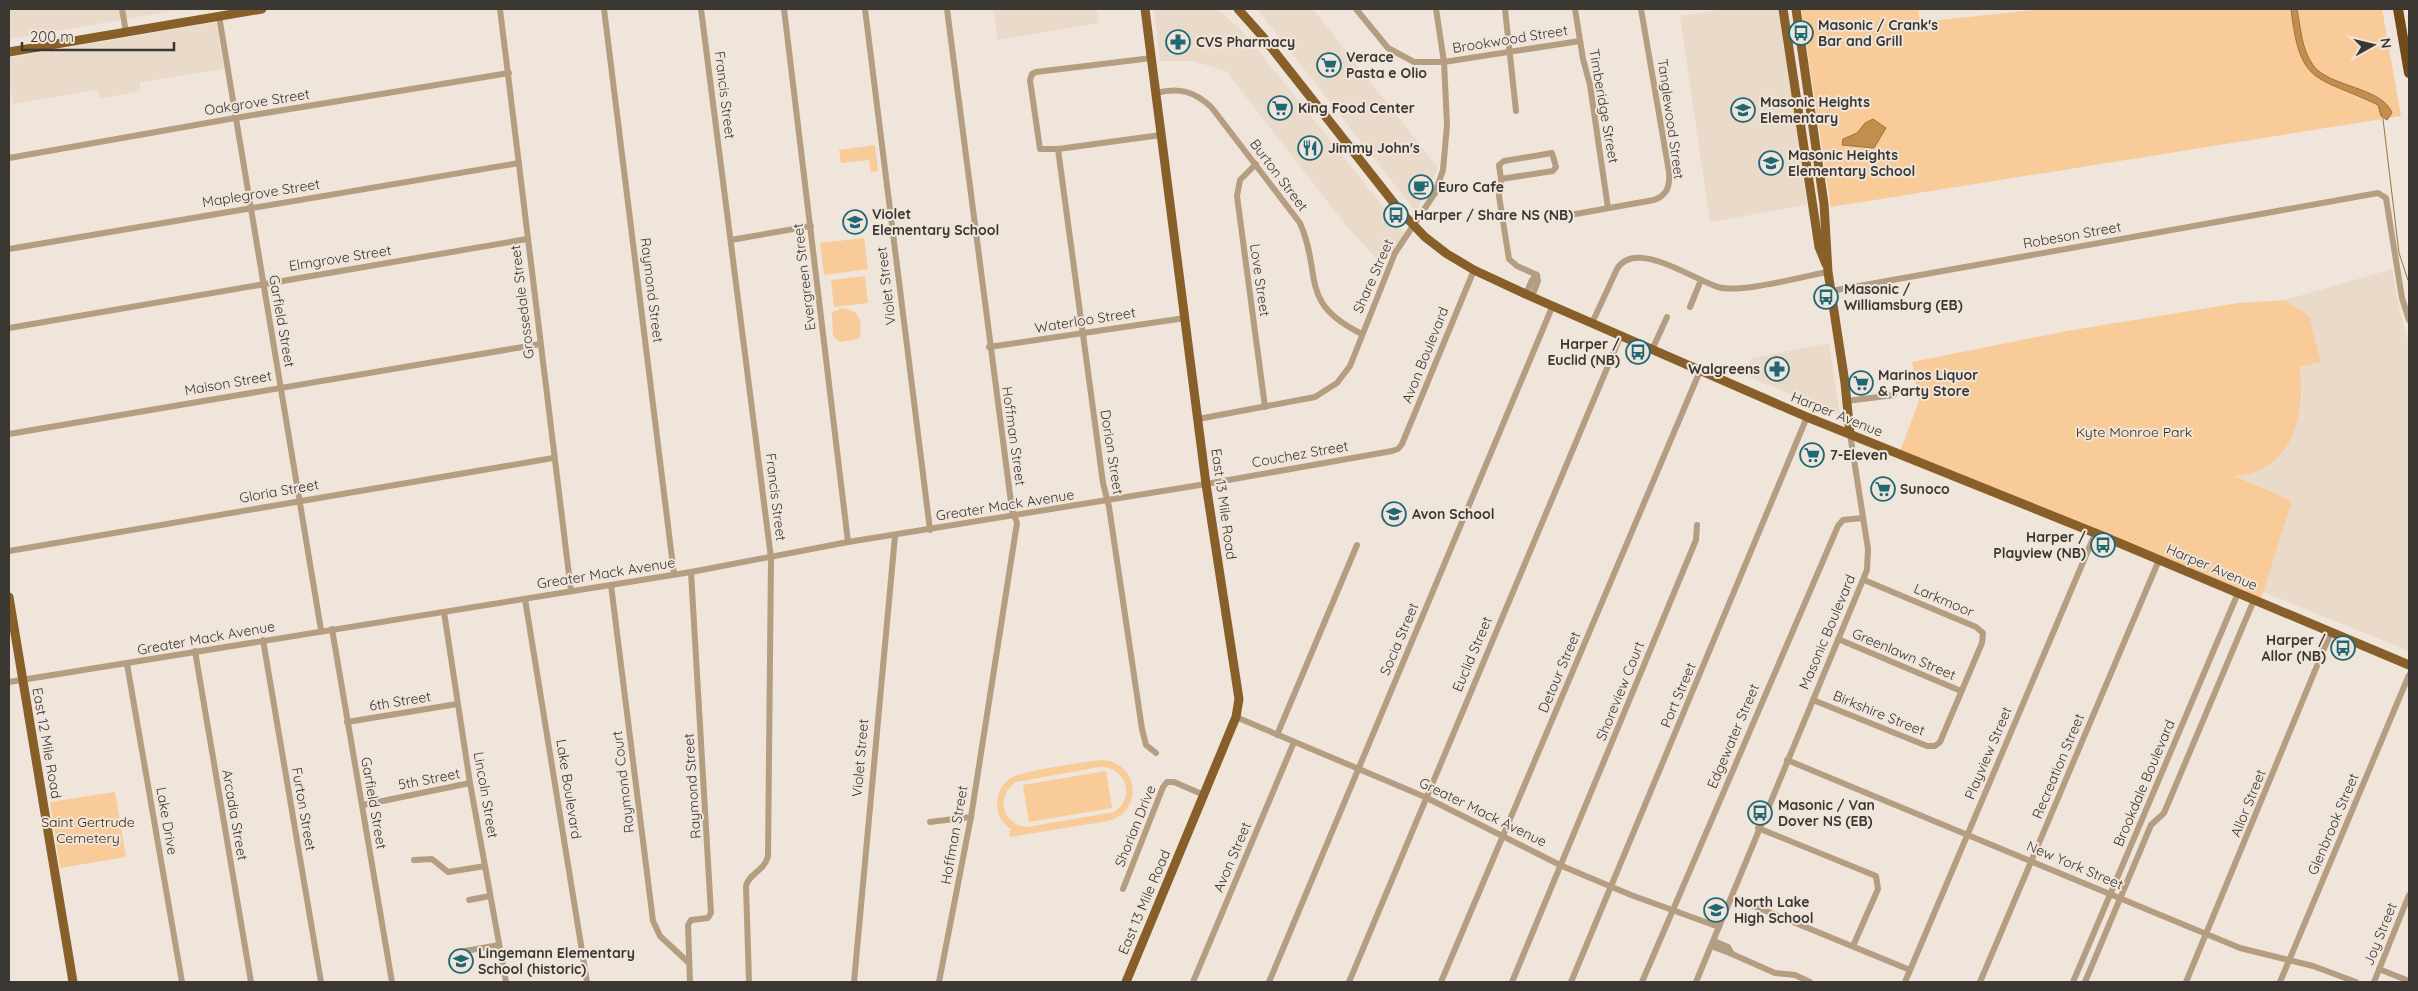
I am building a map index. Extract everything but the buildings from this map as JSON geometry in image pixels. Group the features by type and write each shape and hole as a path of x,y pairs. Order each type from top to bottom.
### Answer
{"highway":[{"path":"2398,9 2409,73"}],"main road":[{"path":"9,52 262,9"},
{"name":"East 13 Mile Road","path":"1126,982 1236,717 1238,690 1206,484 1145,9"},
{"name":"Harper Avenue","path":"1238,9 1263,37 1412,226 1436,246 1474,270 1807,417 2096,534 2409,665"},
{"name":"Masonic Boulevard","path":"1796,9 1820,167 1828,272 1850,434"},
{"path":"1784,12 1791,35 1795,59 1798,63 1804,64"},
{"name":"Masonic Boulevard","path":"1784,12 1819,247 1828,272"},
{"path":"1803,141 1813,144 1818,152"},
{"path":"1809,180 1815,176 1820,167"},
{"path":"1813,208 1820,208 1824,204"},
{"name":"East 12 Mile Road","path":"9,597 73,982"}],"street":[{"path":"122,9 126,32"},
{"name":"Grossedale Street","path":"500,9 510,74 527,239 571,591"},
{"name":"Raymond Street","path":"604,9 674,574"},
{"name":"Francis Street","path":"702,9 771,558 768,844 764,866 747,880 746,886 749,982"},
{"name":"Evergreen Street","path":"784,9 848,542"},
{"name":"Violet Street","path":"865,9 930,530"},
{"name":"Hoffman Street","path":"939,982 971,817 1017,523 1012,510 989,347 947,9"},
{"name":"Brookwood Street","path":"1356,9 1381,41 1394,54 1414,62 1444,62 1580,41"},
{"name":"Share Street","path":"1198,419 1315,397 1329,389 1344,376 1350,366 1395,253 1435,193 1444,170 1447,125 1444,62 1436,9"},
{"path":"1504,9 1511,52 1516,111"},
{"name":"Timberidge Street","path":"1575,9 1590,85 1608,208"},
{"name":"Tanglewood Street","path":"1570,215 1659,198 1667,190 1670,183 1642,9"},
{"name":"Garfield Street","path":"219,16 249,207 321,630"},
{"path":"1152,58 1032,74 1030,80 1040,149 1058,149 1161,135"},
{"name":"Oakgrove Street","path":"9,158 235,118 510,74"},
{"name":"Burton Street","path":"1156,93 1177,89 1205,100 1300,223 1307,239 1312,277 1318,295 1332,316 1362,334"},
{"name":"Dorion Street","path":"1058,149 1082,333 1142,729 1146,745 1156,752"},
{"path":"1501,179 1553,171 1556,167 1554,157 1552,153 1504,161 1499,166 1501,179 1499,196 1509,260 1517,266 1537,275 1532,280 1529,295"},
{"name":"Maplegrove Street","path":"9,249 249,207 519,164"},
{"name":"Love Street","path":"1256,164 1240,180 1237,196 1264,407"},
{"name":"Robeson Street","path":"1831,291 2378,193 2386,198 2402,298 2409,320"},
{"path":"731,240 811,226"},
{"name":"Elmgrove Street","path":"9,328 527,239"},
{"path":"1592,323 1617,268 1625,259 1636,257 1650,258 1715,286 1732,289 1828,272"},
{"name":"Avon Boulevard","path":"1398,449 1402,444 1474,270"},
{"path":"1690,307 1701,280"},
{"name":"Socia Street","path":"1268,982 1553,305"},
{"path":"1652,350 1667,316"},
{"name":"Waterloo Street","path":"989,347 1185,318"},
{"name":"Euclid Street","path":"1349,982 1425,797 1621,336"},
{"name":"Maison Street","path":"9,434 540,344"},
{"name":"Detour Street","path":"1441,982 1700,371"},
{"path":"1847,401 1894,395"},
{"name":"Port Street","path":"1571,982 1807,417"},
{"name":"Masonic Boulevard","path":"1696,982 1732,897 1758,828 1864,580 1869,557 1850,434"},
{"name":"Couchez Street","path":"1206,484 1398,449"},
{"name":"Gloria Street","path":"9,552 299,500 553,458"},
{"name":"Greater Mack Avenue","path":"9,682 23,682 332,628 691,572 848,542 895,536 1206,484"},
{"name":"Edgewater Street","path":"1642,982 1838,526 1843,520 1863,518"},
{"name":"Shoreview Court","path":"1512,982 1562,866 1696,540 1697,524"},
{"name":"Playview Street","path":"1905,982 2096,534"},
{"name":"Violet Street","path":"854,982 869,797 895,536"},
{"path":"1277,735 1357,545"},
{"name":"Recreation Street","path":"1980,982 2159,560"},
{"name":"Raymond Street","path":"690,982 689,922 708,918 711,913 691,572"},
{"name":"Larkmoor","path":"1864,580 1981,630 1982,643 1961,691"},
{"name":"Raymond Court","path":"611,585 653,921 660,936 689,963"},
{"name":"Brookdale Boulevard","path":"2073,982 2238,594"},
{"name":"Lake Boulevard","path":"526,599 587,982"},
{"name":"Brookdale Boulevard","path":"2085,982 2151,826 2164,813 2254,600"},
{"name":"Lincoln Street","path":"444,612 470,783 506,982"},
{"name":"Garfield Street","path":"332,628 392,982"},
{"name":"Allor Street","path":"2186,982 2331,632"},
{"name":"Greenlawn Street","path":"1838,639 1961,691"},
{"name":"Furton Street","path":"263,640 321,982"},
{"name":"Arcadia Street","path":"195,651 251,982"},
{"name":"Lake Drive","path":"127,664 182,982"},
{"name":"Glenbrook Street","path":"2280,982 2409,675"},
{"name":"Birkshire Street","path":"1813,700 1931,747 1940,742 1961,691"},
{"name":"6th Street","path":"347,722 457,704"},
{"name":"Greater Mack Avenue","path":"1236,717 1425,797 1562,866 1611,887 1673,908 1719,927"},
{"name":"Avon Street","path":"1193,982 1294,742"},
{"name":"New York Street","path":"1787,760 2032,860 2240,948 2313,966 2356,982"},
{"name":"Shorian Drive","path":"1123,889 1162,787 1167,782 1174,782 1204,795"},
{"name":"5th Street","path":"363,805 470,783"},
{"path":"930,822 971,817"},
{"path":"1758,828 1876,876 1878,889 1853,946"},
{"path":"414,860 432,859 448,872 485,866"},
{"name":"Joy Street","path":"2374,982 2409,895"},
{"path":"469,900 490,896"},
{"path":"1732,897 1910,970"},
{"path":"1712,943 1775,973 1794,976 1810,982"},
{"path":"465,950 499,945"},
{"path":"2379,969 2409,982"}],"shaded area":[{"path":"184,9 9,39 9,10"},
{"path":"993,9 1097,9 1099,23 998,40"},
{"path":"1154,9 1218,9 1245,34 1405,234 1395,250 1381,263 1348,228 1226,71 1192,61 1160,61"},
{"path":"1257,9 1313,9 1438,168 1416,212"},
{"name":"Masonic Heights Elementary","path":"1722,9 1779,9 1807,205 1710,222 1680,16"},
{"path":"2291,9 2297,9 2306,52 2313,65 2330,78 2367,92 2387,104 2392,113 2387,120 2381,116 2378,105 2326,82 2306,66 2295,34"},
{"path":"216,22 224,69 140,82 140,91 100,99 97,90 13,104 9,76 9,58"},
{"path":"1873,119 1886,128 1874,148 1842,145 1843,139 1857,133 1865,123"},
{"path":"2392,269 2400,312 2409,343 2409,651 2263,592 2292,501 2234,475 2251,473 2266,465 2302,398 2299,367 2309,316 2285,300"},
{"path":"1829,343 1840,415 1745,375 1751,358"}],"green space":[{"path":"1801,9 1918,9 1920,22 2043,9 2382,9 2401,116 1831,207"},
{"path":"875,145 878,171 871,172 869,160 841,163 839,150"},
{"path":"864,238 868,269 824,275 820,243"},
{"path":"865,276 868,303 834,307 831,280"},
{"name":"Kyte Monroe Park","path":"2285,300 2309,316 2321,362 2299,367 2301,399 2299,415 2288,444 2278,457 2266,466 2249,474 2235,476 2292,501 2260,602 1899,454 1919,401 1912,362 2067,331 2238,303"},
{"path":"842,308 857,314 861,328 859,339 840,342 833,336 832,312"},
{"path":"1103,760 1115,763 1130,778 1132,799 1120,816 1108,821 1010,837 1009,831 1012,830 1001,819 997,804 1001,789 1008,780 1028,772","holes":["1099,767 1116,771 1125,783 1125,798 1121,806 1114,812 1027,827 1018,825 1007,816 1004,809 1005,795 1016,782"]},
{"path":"1106,771 1112,808 1029,822 1023,785"},
{"name":"Saint Gertrude Cemetery","path":"115,792 126,857 60,868 50,802"}],"waterway":[{"path":"2383,119 2399,253 2408,280"}],"place":[{"name":"Masonic / Crank's Bar and Grill","path":"1801,33"},
{"name":"CVS Pharmacy","path":"1178,42"},
{"name":"Verace Pasta e Olio","path":"1329,65"},
{"name":"King Food Center","path":"1280,108"},
{"name":"Masonic Heights Elementary","path":"1743,110"},
{"name":"Jimmy John's","path":"1310,148"},
{"name":"Masonic Heights Elementary School","path":"1771,163"},
{"name":"Euro Cafe","path":"1421,187"},
{"name":"Harper / Share NS (NB)","path":"1396,215"},
{"name":"Violet Elementary School","path":"855,222"},
{"name":"Masonic / Williamsburg (EB)","path":"1826,297"},
{"name":"Harper / Euclid (NB)","path":"1638,352"},
{"name":"Walgreens","path":"1777,369"},
{"name":"Marinos Liquor & Party Store","path":"1861,383"},
{"name":"7-Eleven","path":"1812,455"},
{"name":"Sunoco","path":"1883,489"},
{"name":"Avon School","path":"1394,514"},
{"name":"Harper / Playview (NB)","path":"2103,545"},
{"name":"Harper / Allor (NB)","path":"2343,648"},
{"name":"Masonic / Van Dover NS (EB)","path":"1760,813"},
{"name":"North Lake High School","path":"1716,910"},
{"name":"Lingemann Elementary School (historic)","path":"461,961"}]}
